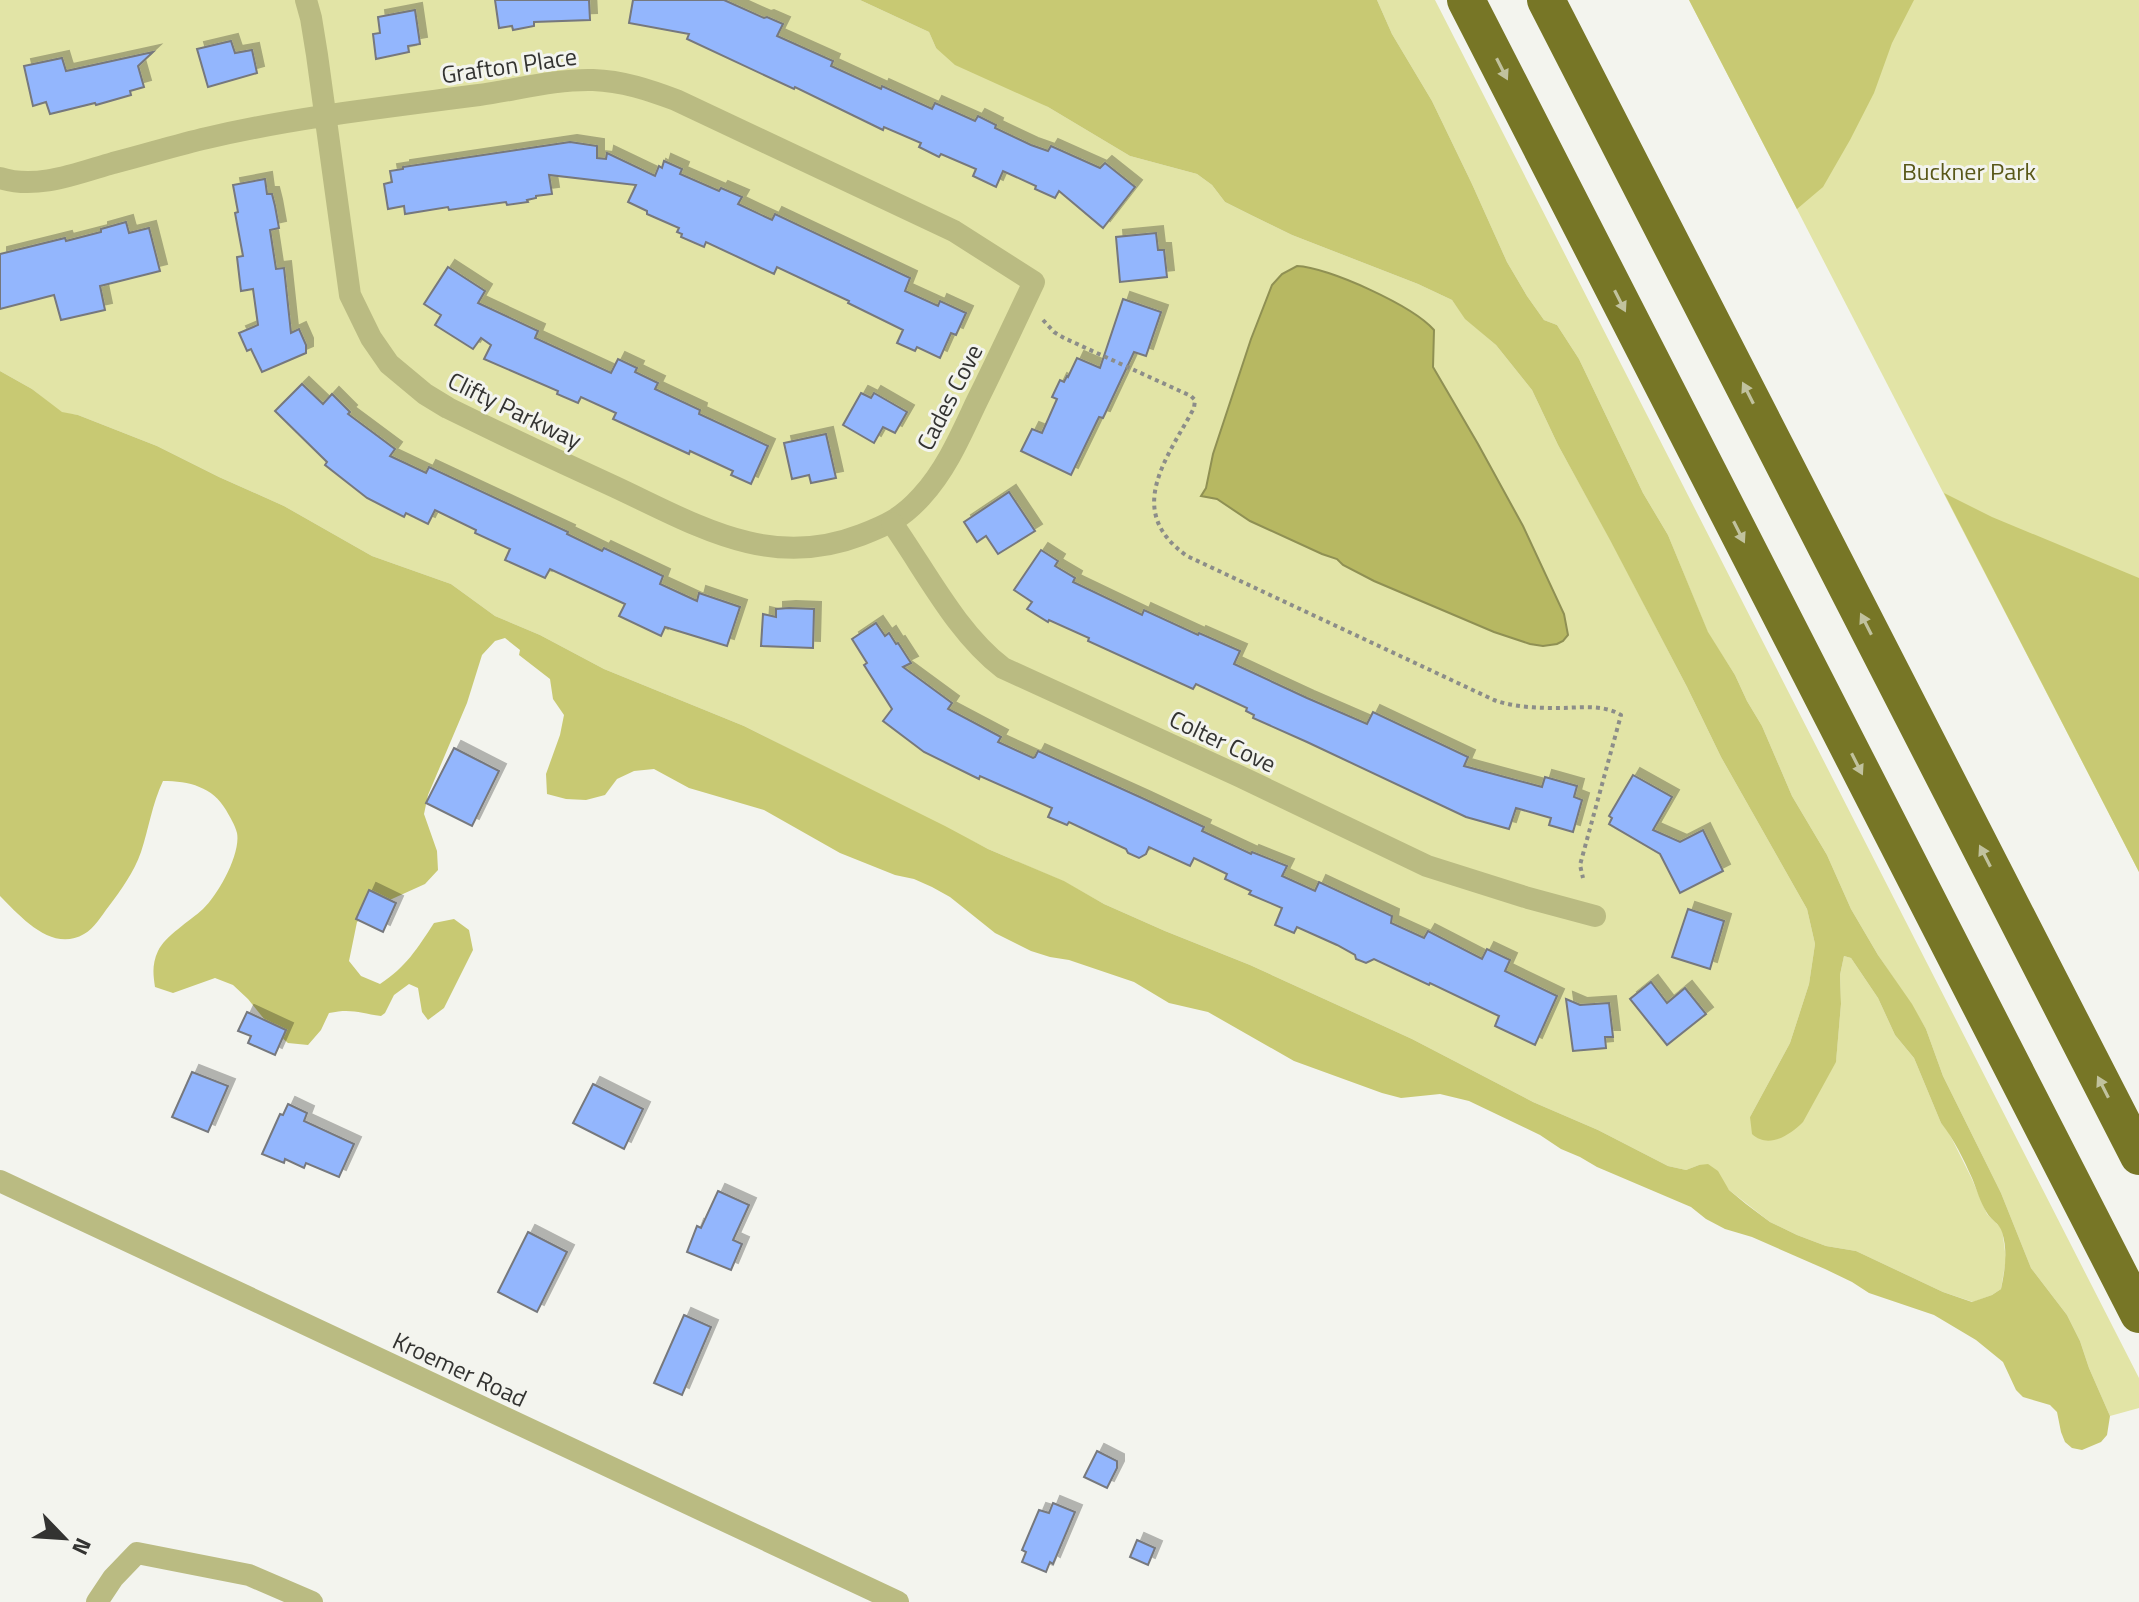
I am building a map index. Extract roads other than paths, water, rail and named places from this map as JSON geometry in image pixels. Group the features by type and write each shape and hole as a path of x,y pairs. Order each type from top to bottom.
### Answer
{"highway":[{"path":"1466,0 2139,1314"},
{"path":"1546,0 2139,1156"}],"street":[{"name":"Clifty Parkway","path":"306,0 350,295 371,338 389,364 425,394 466,417 718,534 746,543 778,548 810,548 849,540 892,523"},
{"name":"Grafton Place","path":"0,178 31,182 57,179 207,138 283,122 566,81 594,80 644,88 676,100 954,231 1034,282"},
{"name":"Cades Cove","path":"892,523 922,496 946,465 1034,282"},
{"name":"Colter Cove","path":"892,523 955,616 985,654 1003,668 1427,866 1595,916"},
{"name":"Kroemer Road","path":"0,1181 898,1602"},
{"path":"97,1602 113,1578 137,1553 249,1575 312,1602"}],"park label":[{"name":"Buckner Park","path":"1969,171"}]}
